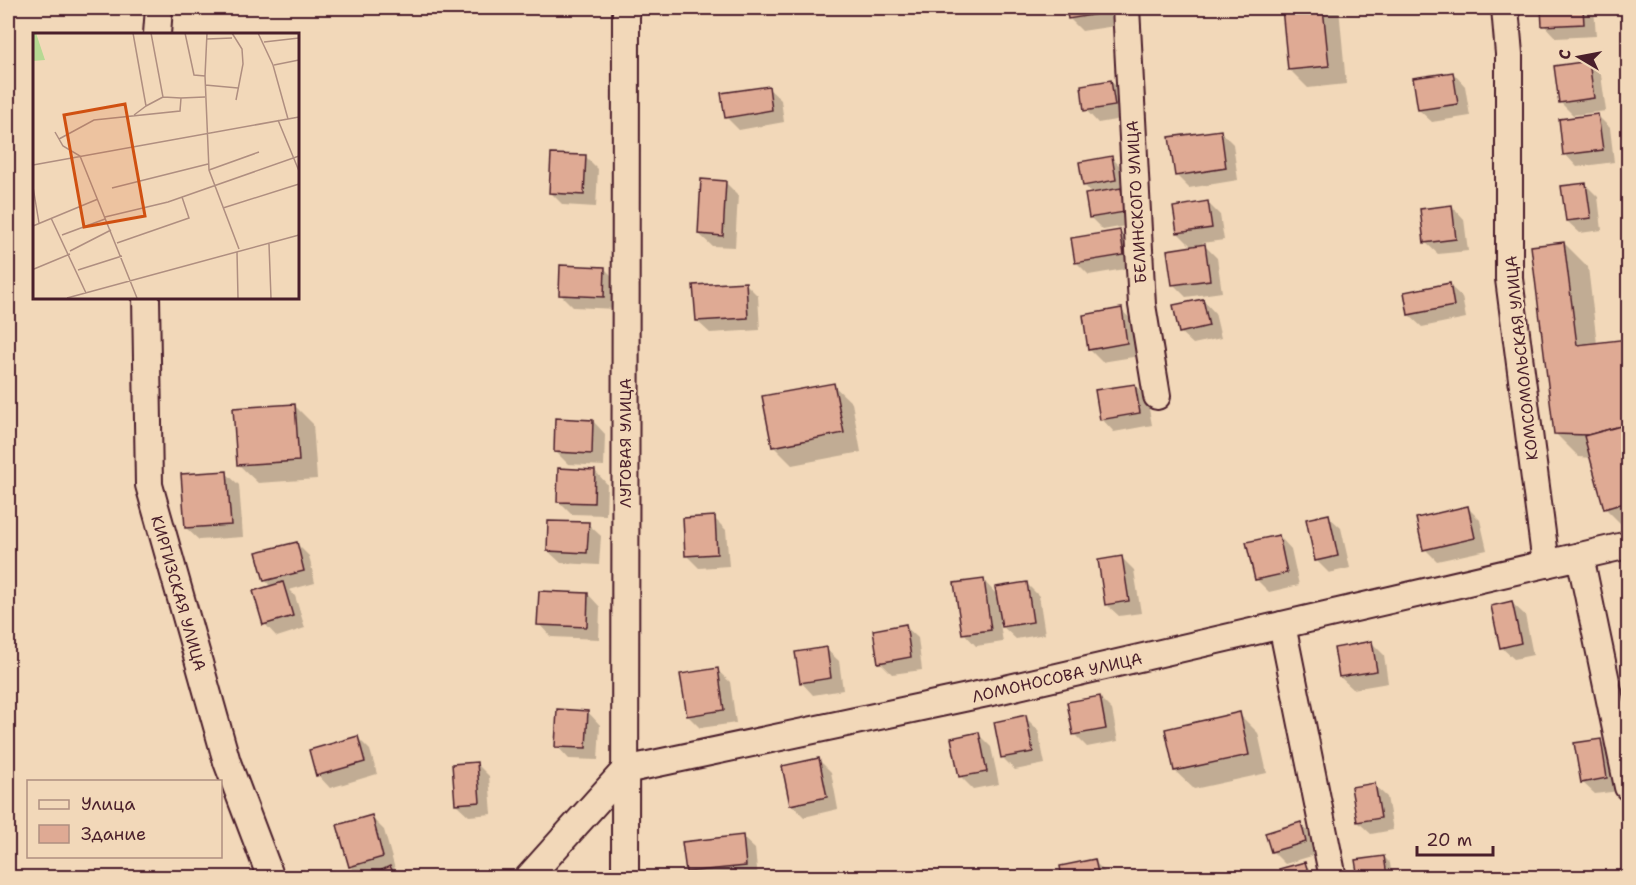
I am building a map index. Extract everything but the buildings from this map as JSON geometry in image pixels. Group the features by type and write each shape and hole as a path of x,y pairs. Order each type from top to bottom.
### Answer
{"street":[{"path":"157,33 159,8"},
{"name":"ЛУГОВАЯ УЛИЦА","path":"625,878 626,8"},
{"name":"БЕЛИНСКОГО УЛИЦА","path":"1126,8 1142,305 1157,396"},
{"name":"КОМСОМОЛЬСКАЯ УЛИЦА","path":"1505,8 1509,54 1509,279 1546,564"},
{"name":"КИРГИЗСКАЯ УЛИЦА","path":"146,298 149,485 227,762 271,878"},
{"name":"ЛОМОНОСОВА УЛИЦА","path":"625,770 1001,690 1629,545"},
{"path":"1580,556 1629,787"},
{"path":"1282,625 1333,878"},
{"path":"528,878 625,770"}]}
